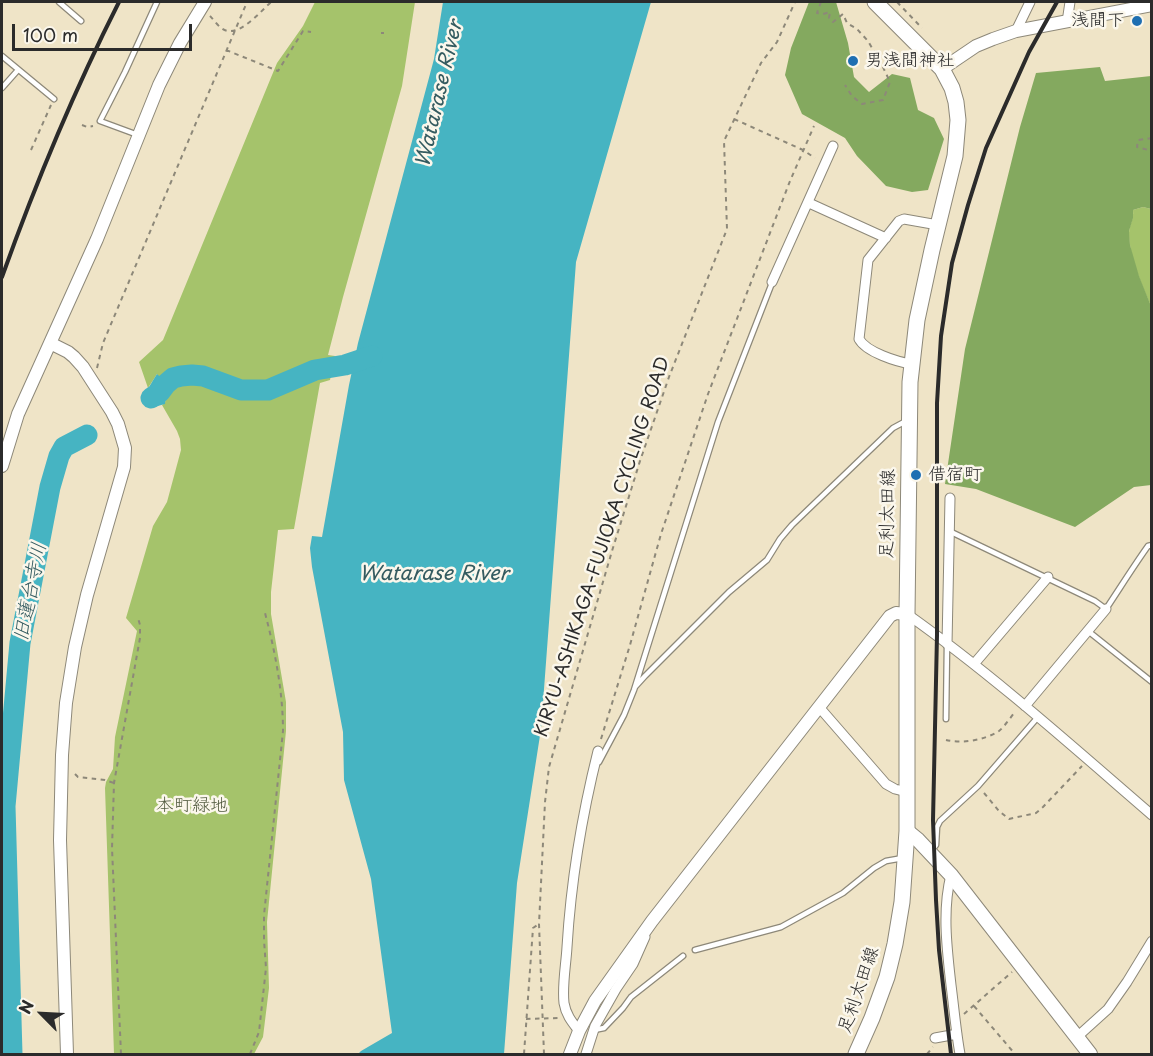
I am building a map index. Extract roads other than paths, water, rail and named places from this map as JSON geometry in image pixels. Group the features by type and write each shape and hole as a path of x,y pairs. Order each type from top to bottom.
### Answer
{"main road":[{"name":"足利太田線","path":"856,1054 882,992 899,922 907,831 909,419 912,364 917,320 955,156 958,120 952,88 942,69 875,2"},
{"path":"907,831 951,874 1090,1054"}],"street":[{"path":"2,466 18,414 94,244 138,135 170,63 205,2"},
{"path":"1016,31 1030,2"},
{"path":"1067,22 1070,2"},
{"path":"942,69 976,46 1016,31 1152,5"},
{"path":"772,282 833,146"},
{"path":"809,203 886,238"},
{"path":"912,364 893,360 862,345 858,339 868,260 899,221 904,219 938,225"},
{"path":"50,343 68,352 83,367 118,424 125,448 120,485 87,595 75,647 66,703 60,840 67,1054"},
{"path":"947,644 950,498"},
{"path":"974,664 1048,578"},
{"path":"1025,706 1106,609"},
{"path":"570,1054 595,1001 652,921 890,616 896,613 907,614 974,664 1152,815"},
{"path":"819,707 886,784 907,792"},
{"path":"579,1031 568,1017 564,1002 568,924 576,860 598,751"},
{"path":"951,874 946,919 948,958 960,1054"},
{"path":"586,1054 594,1030 616,989 633,964 652,921"},
{"path":"1077,1037 1108,1009 1152,941"},
{"path":"935,1038 957,1034"}],"lane":[{"path":"59,2 81,21"},
{"path":"138,135 100,120 157,2"},
{"path":"2,56 54,99"},
{"path":"2,88 18,70"},
{"path":"592,775 617,730 634,690 718,422 772,282"},
{"path":"634,690 645,676 729,592 767,560 780,539 803,514 893,428 909,419"},
{"path":"949,531 1095,601 1106,609 1148,546 1152,545"},
{"path":"1088,630 1152,682"},
{"path":"946,719 947,644"},
{"path":"930,852 936,845 937,827 940,821 978,786 1038,717"},
{"path":"695,950 781,927 843,892 886,861 905,858"},
{"path":"594,1030 604,1028 631,997 683,956"}],"water":[{"name":"Watarase River","path":"443,2 651,2 576,262 541,729 517,883 504,1054 358,1054 392,1033 371,879 344,780 343,732 310,548 312,536 322,537 358,343 434,59"},
{"path":"157,374 170,386 165,404 154,407 149,390"}],"waterway":[{"name":"旧蓮台寺川","path":"151,398 173,378 181,376 203,376 241,390 268,390 315,370 345,365 372,356"},
{"name":"旧蓮台寺川","path":"12,1054 5,806 20,643 50,487 59,456 64,447 87,435"}],"railway":[{"path":"2,277 56,137 119,2"},
{"path":"951,1054 939,950 933,820 937,635 937,403 941,336 952,263 986,148 1029,52 1057,2"}],"place":[{"name":"浅間下","path":"1137,21"},
{"name":"男浅間神社","path":"853,61"},
{"name":"借宿町","path":"916,475"}],"park label":[{"name":"本町緑地","path":"192,806"}]}
